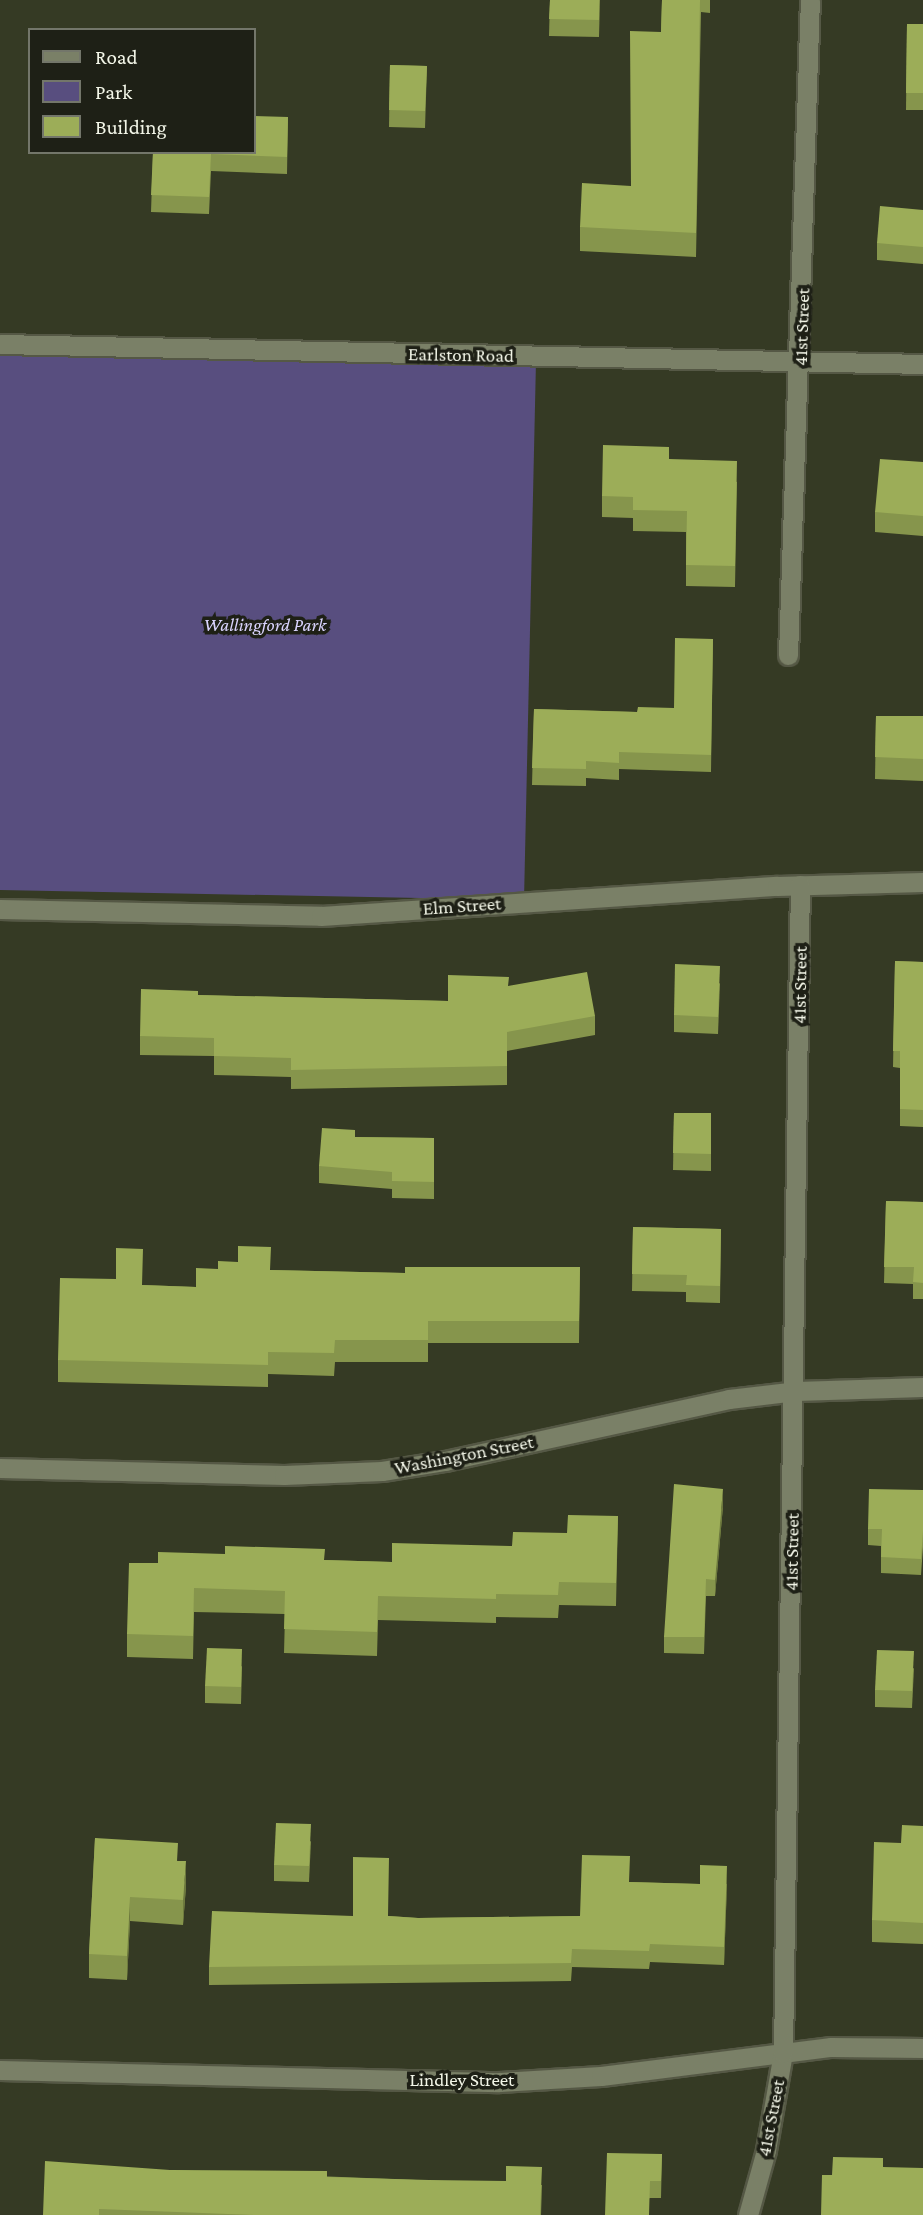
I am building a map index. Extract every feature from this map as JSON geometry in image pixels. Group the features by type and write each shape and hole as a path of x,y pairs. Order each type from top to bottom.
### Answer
{"street":[{"name":"41st Street","path":"788,655 801,362 810,0"},
{"name":"Earlston Road","path":"0,344 923,364"},
{"name":"Elm Street","path":"0,909 321,916 800,886 923,882"},
{"name":"41st Street","path":"748,2215 766,2150 783,2053 796,1391 800,886"},
{"name":"Washington Street","path":"0,1468 284,1475 382,1471 445,1461 729,1399 796,1391 923,1387"},
{"name":"Lindley Street","path":"0,2070 499,2082 601,2076 831,2047 923,2048"}],"green space":[{"name":"Wallingford Park","path":"0,349 536,361 524,900 0,890"}],"building":[{"path":"550,0 599,0 599,20 549,19"},
{"path":"662,0 700,0 696,233 580,227 582,183 631,186 630,31 661,32"},
{"path":"907,24 923,24 923,93 906,93"},
{"path":"390,65 427,66 425,111 389,110"},
{"path":"256,116 288,117 287,157 211,154 256,154"},
{"path":"153,154 211,154 209,197 151,195"},
{"path":"880,206 923,210 923,247 877,243"},
{"path":"603,445 669,447 669,459 737,461 735,566 686,565 687,511 633,510 633,497 602,496"},
{"path":"880,459 923,462 923,516 875,512"},
{"path":"675,638 713,639 711,755 619,752 619,763 586,761 586,769 532,768 534,709 637,712 638,707 674,708"},
{"path":"876,716 923,716 923,759 875,757"},
{"path":"895,961 923,962 923,1110 900,1109 900,1051 893,1051"},
{"path":"675,964 720,966 718,1017 674,1015"},
{"path":"587,972 595,1016 507,1032 507,1066 291,1070 291,1058 214,1056 214,1038 140,1036 141,989 198,991 198,995 448,1001 448,975 509,977 508,986"},
{"path":"674,1113 711,1113 711,1154 673,1153"},
{"path":"322,1128 355,1130 355,1137 434,1138 434,1182 392,1181 392,1172 319,1166"},
{"path":"886,1201 923,1202 923,1283 913,1282 914,1267 884,1267"},
{"path":"633,1227 721,1229 720,1286 686,1285 687,1275 632,1274"},
{"path":"238,1246 271,1247 270,1270 405,1273 405,1267 580,1267 579,1321 428,1321 428,1340 335,1340 334,1353 268,1352 268,1365 58,1360 60,1278 116,1279 116,1248 143,1249 142,1285 196,1287 196,1268 218,1269 218,1261 238,1262"},
{"path":"674,1484 723,1489 715,1580 706,1579 704,1637 664,1637"},
{"path":"869,1489 923,1490 921,1559 881,1557 882,1529 868,1529"},
{"path":"568,1515 618,1516 616,1583 559,1582 558,1595 496,1594 496,1599 378,1596 377,1632 284,1629 285,1591 194,1588 193,1636 127,1634 129,1563 158,1563 158,1552 225,1554 225,1546 325,1549 324,1560 392,1562 392,1543 512,1546 513,1532 567,1533"},
{"path":"207,1648 242,1649 241,1687 205,1686"},
{"path":"877,1650 914,1651 912,1691 875,1690"},
{"path":"276,1823 311,1824 309,1866 274,1865"},
{"path":"902,1825 923,1826 923,1923 872,1920 874,1842 901,1843"},
{"path":"95,1838 178,1843 177,1861 186,1861 183,1900 130,1897 127,1956 89,1954"},
{"path":"582,1855 630,1856 629,1882 700,1884 700,1865 727,1866 724,1947 650,1944 649,1951 572,1949 571,1963 209,1967 212,1911 353,1916 353,1857 389,1858 388,1916 418,1918 580,1916"},
{"path":"607,2153 662,2154 661,2181 650,2181 649,2215 605,2215"},
{"path":"833,2157 883,2158 883,2167 923,2168 923,2215 821,2215 822,2175 832,2175"},
{"path":"45,2161 170,2170 327,2171 327,2177 506,2181 506,2166 542,2167 540,2215 254,2215 99,2209 99,2215 43,2215"}]}
